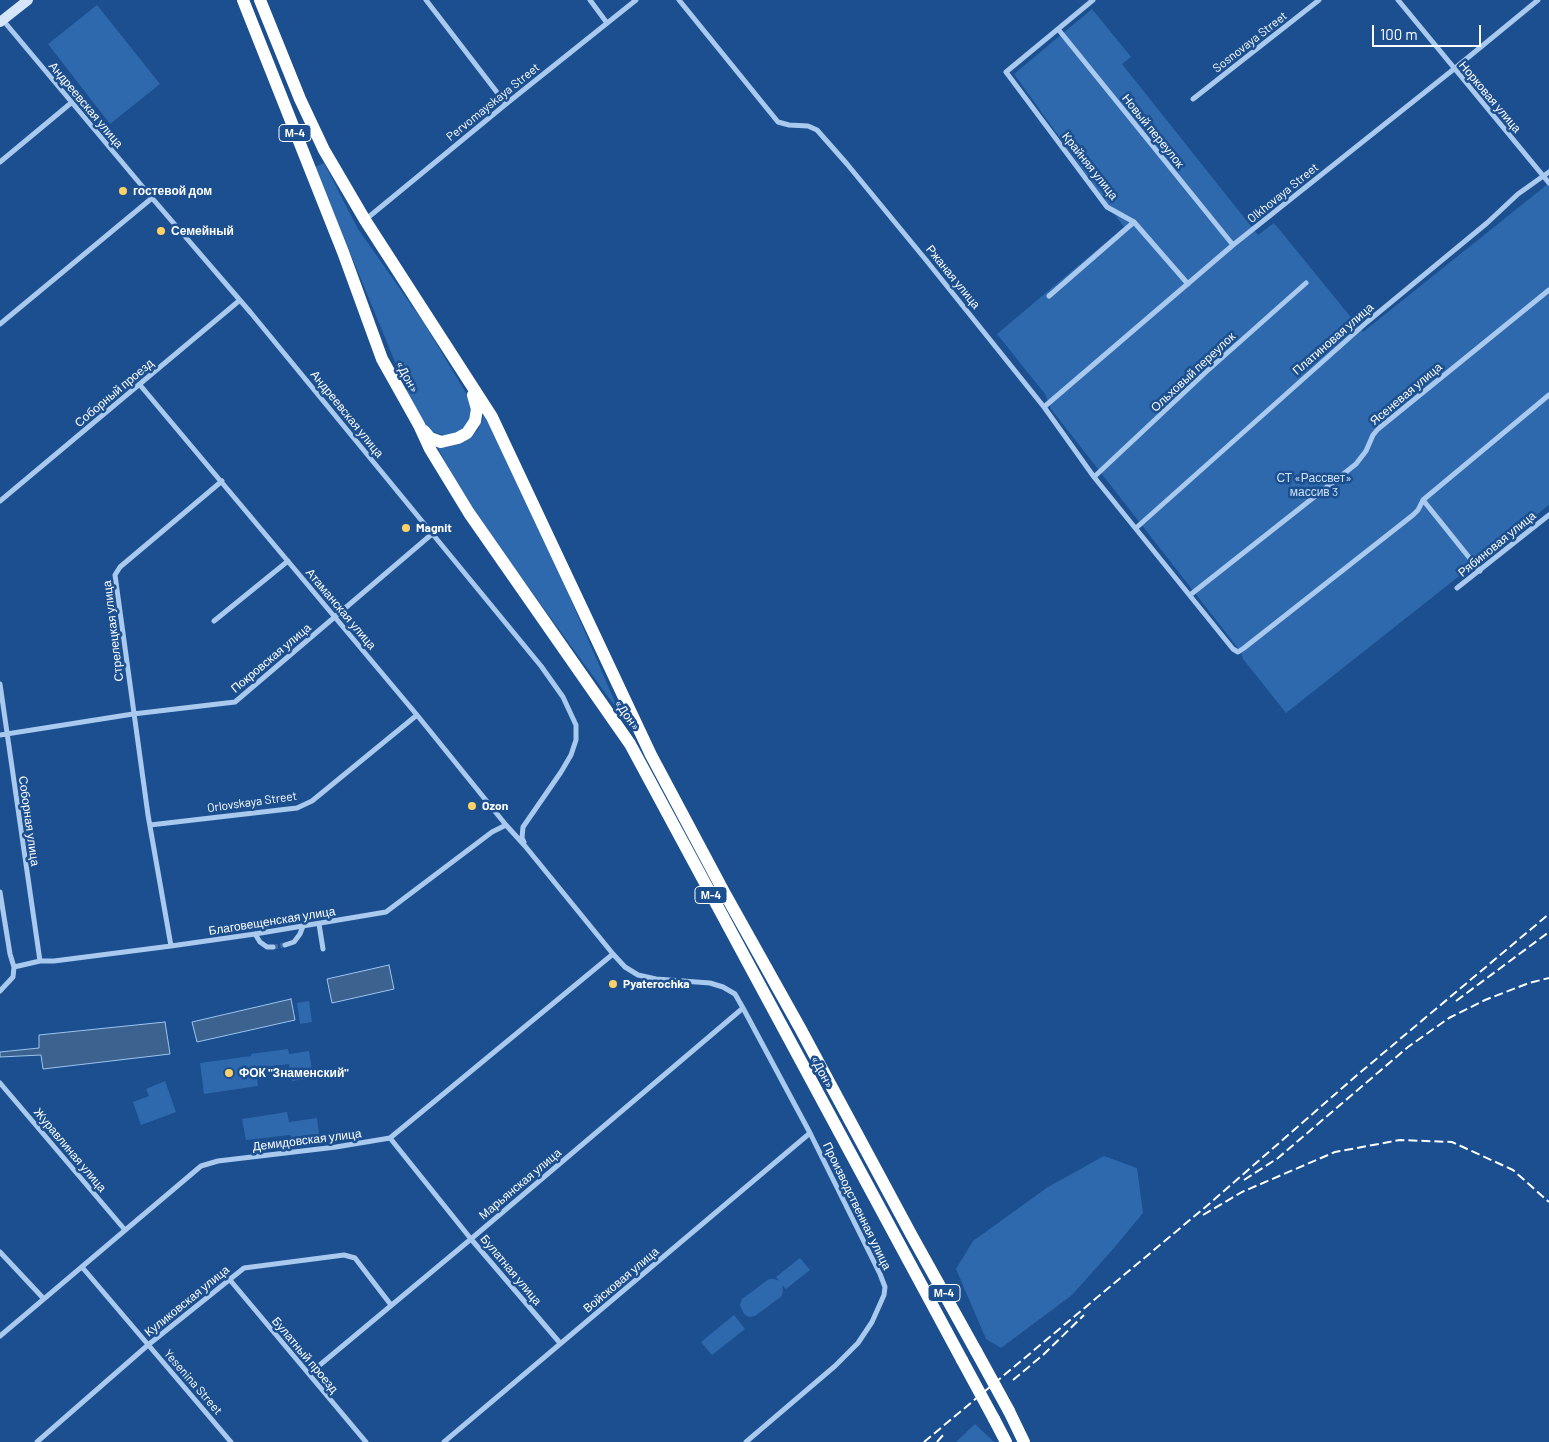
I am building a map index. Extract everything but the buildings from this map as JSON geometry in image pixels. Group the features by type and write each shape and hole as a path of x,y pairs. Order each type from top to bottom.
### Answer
{"highway":[{"name":"«Дон»","path":"243,0 344,252 382,359 419,425 430,449 469,514 630,744 1006,1442"},
{"name":"«Дон»","path":"260,0 300,99 324,150 365,220 492,417 651,755 1024,1442"},
{"name":"М-4","path":"419,425 430,438 441,442 458,438 467,433 471,427 477,409 474,398 428,315"}],"street":[{"path":"1,20 28,0"},
{"path":"426,0 506,104"},
{"path":"590,0 607,23"},
{"name":"Pervomayskaya Street","path":"365,220 636,0"},
{"name":"Ржаная улица","path":"679,0 778,122 788,125 808,126 817,130 925,258 1044,407 1094,477 1233,649 1238,652 1252,642 1413,515 1423,500"},
{"path":"1058,29 1093,0"},
{"name":"Sosnovaya Street","path":"1193,99 1319,0"},
{"name":"Норковая улица","path":"1398,0 1549,183"},
{"name":"Olkhovaya Street","path":"1044,407 1233,245 1538,0"},
{"name":"Андреевская улица","path":"1,20 240,300 541,666 563,697 576,725 576,740 571,755 523,827 522,838 525,846"},
{"name":"Крайняя улица","path":"1058,29 1006,72 1106,207 1134,222 1188,284"},
{"name":"Новый переулок","path":"1058,29 1233,245"},
{"path":"0,162 71,102"},
{"name":"Платиновая улица","path":"1136,528 1366,322 1487,223 1518,194 1549,172"},
{"path":"0,324 152,198"},
{"path":"1049,296 1134,222"},
{"name":"Ольховый переулок","path":"1094,477 1207,371 1306,283"},
{"name":"Ясеневая улица","path":"1190,595 1356,464 1366,450 1372,435 1378,429 1549,290"},
{"name":"Соборный проезд","path":"0,501 240,300"},
{"name":"Атаманская улица","path":"140,385 222,481 625,967 638,975 656,979 723,987 735,994 743,1008"},
{"path":"1480,571 1423,500 1549,395"},
{"name":"Стрелецкая улица","path":"171,946 133,714 115,575 120,566 222,481"},
{"name":"Рябиновая улица","path":"1457,588 1549,515"},
{"name":"Покровская улица","path":"0,735 133,714 235,702 432,534"},
{"path":"214,621 288,561"},
{"name":"Соборная улица","path":"0,684 40,961"},
{"name":"Orlovskaya Street","path":"150,825 297,808 312,801 417,715"},
{"name":"Благовещенская улица","path":"14,967 40,961 54,961 255,934 386,912 492,832 506,825"},
{"path":"0,892 10,954 14,967 13,977 0,990"},
{"path":"319,924 324,949"},
{"path":"285,945 294,942 303,926"},
{"path":"255,934 260,942 267,947 273,947"},
{"path":"390,1138 613,954"},
{"name":"Производственная улица","path":"743,1008 810,1133 885,1287 884,1295 872,1322 858,1343 835,1366 746,1442"},
{"name":"Марьянская улица","path":"309,1374 472,1239 743,1008"},
{"name":"Журавлиная улица","path":"0,1083 125,1230"},
{"name":"Войсковая улица","path":"444,1442 810,1133"},
{"name":"Демидовская улица","path":"0,1336 201,1166 218,1161 336,1147 390,1138"},
{"name":"Булатная улица","path":"390,1138 560,1344"},
{"path":"0,1252 44,1299"},
{"name":"Куликовская улица","path":"37,1442 148,1345 244,1268 344,1256 355,1258 391,1305"},
{"name":"Yesenina Street","path":"82,1267 230,1441"},
{"name":"Булатный проезд","path":"230,1280 366,1442"}],"green space":[{"path":"97,5 160,84 110,124 48,44"},
{"name":"СТ «Рассвет» массив 3","path":"1092,9 1131,57 1122,64 1258,235 1274,223 1363,332 1549,183 1549,505 1286,713 1243,659 1241,652 1051,409 1045,394 997,334 1124,227 1014,74"},
{"path":"324,163 358,229 424,323 472,403 472,415 464,427 454,435 443,435 430,431 418,418 315,167"},
{"path":"484,415 524,491 615,702 614,705 483,525 435,443 469,438 478,430"},
{"path":"309,1001 312,1022 300,1024 297,1003"},
{"name":"ФОК \"Знаменский\"","path":"288,1049 289,1054 309,1051 313,1078 292,1081 289,1064 256,1068 258,1086 204,1094 200,1063"},
{"path":"165,1081 176,1112 141,1125 133,1102 149,1096 146,1089"},
{"path":"287,1112 289,1122 317,1118 319,1134 246,1140 242,1119"},
{"path":"1104,1156 1137,1168 1143,1213 1072,1295 1001,1348 986,1339 956,1269 973,1241 1048,1187"},
{"path":"800,1258 810,1270 786,1289 782,1285 782,1296 755,1316 749,1317 744,1314 740,1305 742,1299 769,1279 779,1281 776,1277"},
{"path":"734,1315 745,1329 712,1355 701,1342"},
{"path":"975,1424 994,1442 956,1442"}],"shaded area":[{"path":"389,965 394,989 332,1003 327,979"},
{"path":"291,999 295,1020 197,1042 192,1022"},
{"path":"165,1022 170,1054 43,1069 41,1055 0,1057 0,1052 39,1048 39,1035"}],"tunnel":[{"path":"273,947 285,945"}],"railway":[{"path":"924,1442 1209,1204 1356,1076 1549,914"},
{"path":"1456,1001 1549,932"},
{"path":"1244,1180 1278,1158 1408,1047 1449,1018 1485,1000 1529,983 1549,978"},
{"path":"1203,1215 1242,1192 1335,1152 1400,1140 1452,1142 1513,1170 1549,1202"},
{"path":"1013,1380 1043,1355 1084,1315"},
{"path":"937,1442 944,1434"}],"place":[{"name":"гостевой дом","path":"123,191"},
{"name":"Семейный","path":"161,231"},
{"name":"Magnit","path":"406,528"},
{"name":"Ozon","path":"472,806"},
{"name":"Pyaterochka","path":"613,984"},
{"name":"ФОК \"Знаменский\"","path":"229,1073"}]}
